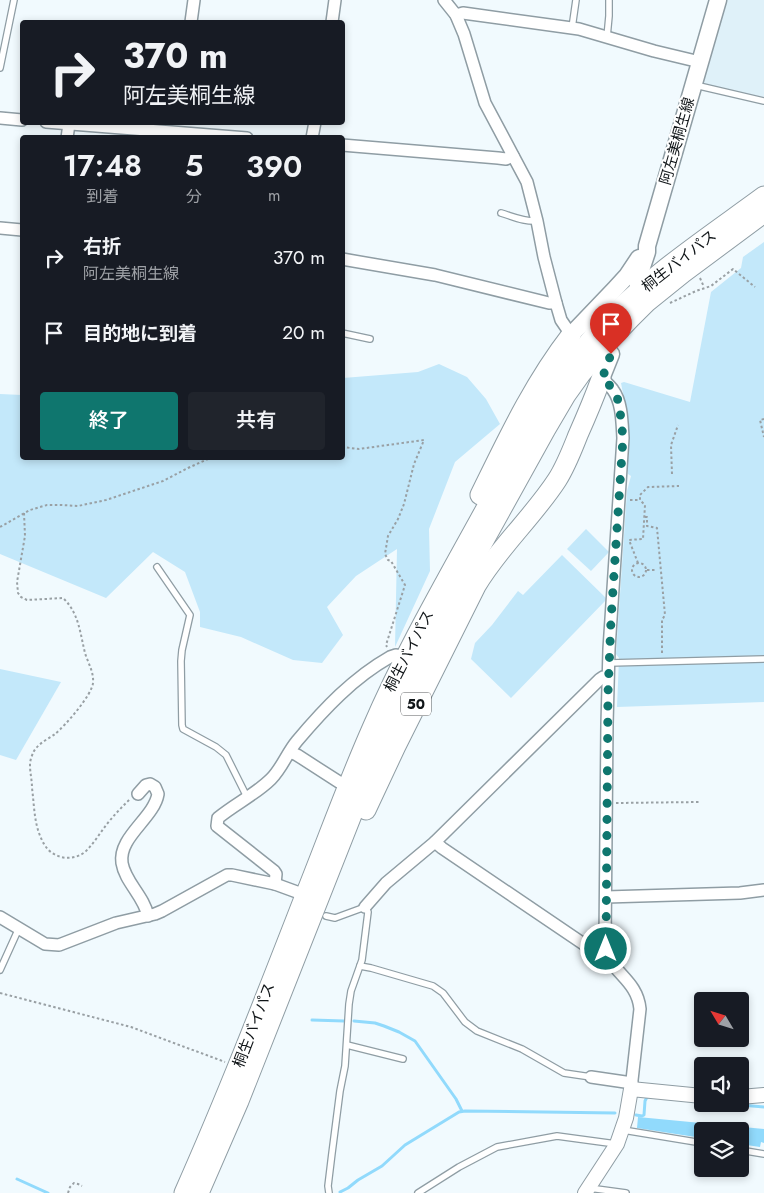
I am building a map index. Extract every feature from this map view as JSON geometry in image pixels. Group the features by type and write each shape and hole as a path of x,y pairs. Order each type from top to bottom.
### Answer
{"highway":[{"name":"桐生バイパス","path":"184,1193 238,1066 347,786 375,721 398,657 422,626 543,406 575,358 608,320 643,288 684,255 764,196"},
{"name":"桐生バイパス","path":"199,1193 239,1101 380,744 417,664 440,620 541,437 581,374 607,343 647,302 764,213"},
{"path":"422,626 433,591 513,428 548,367 574,339"},
{"name":"50","path":"260,1046 275,1028 300,975 326,916 372,796 461,613 484,572 538,506 557,479 569,457 598,375"}],"main road":[{"name":"阿左美桐生線","path":"637,282 718,0"},
{"path":"574,339 627,276 647,246"},
{"path":"598,375 611,354"}],"street":[{"path":"191,20 194,0"},
{"path":"332,20 335,0"},
{"path":"444,0 456,15 464,34 485,102 527,182 556,303 562,320 574,339"},
{"path":"456,15 464,13 579,29 700,62"},
{"path":"0,118 20,120"},
{"path":"84,125 216,135"},
{"path":"345,145 498,158 513,156"},
{"path":"0,228 20,230"},
{"path":"345,260 434,275 549,303 556,303"},
{"path":"587,1190 623,1130 631,1086 640,1009 636,992 632,985 610,961 606,953 605,942 608,678 623,438 619,402 607,382 598,375"},
{"path":"275,884 276,874 274,871 217,826 218,818 270,780 296,743 338,696 355,681 398,657"},
{"path":"365,907 386,883 435,842 600,679 603,677 608,678"},
{"path":"290,752 347,786"},
{"path":"138,794 146,785 150,784 155,787 158,794 155,803 124,848 122,865 146,908 148,916"},
{"path":"435,842 591,949 606,953"},
{"path":"0,917 45,944 54,946 116,923 162,911 227,875 275,884 305,895"},
{"path":"606,897 740,894 764,890"},
{"path":"591,1078 694,1095"},
{"path":"749,1096 764,1095"}],"lane":[{"path":"0,68 14,0"},
{"path":"572,28 576,0"},
{"path":"607,37 610,16 609,0"},
{"path":"694,85 764,101"},
{"path":"502,213 529,222 537,221"},
{"path":"345,334 370,339"},
{"path":"157,567 190,615 182,650 183,729 216,747 226,755 246,797"},
{"path":"609,663 764,659"},
{"path":"326,916 334,918 365,907 368,912 360,966 352,991 346,1066 340,1091 328,1186 329,1193"},
{"path":"0,970 19,928"},
{"path":"360,966 433,986 443,993 465,1022 477,1031 522,1048 564,1073 591,1078"},
{"path":"347,1045 403,1059"},
{"path":"623,1130 694,1142"},
{"path":"418,1193 497,1147 557,1136 616,1144"},
{"path":"749,1152 764,1154"},
{"path":"587,1190 626,1193"}],"path":[{"path":"665,305 711,286 733,269 755,287"},
{"path":"700,278 704,288"},
{"path":"764,419 760,420 764,437"},
{"path":"672,474 671,445 678,425"},
{"path":"345,447 359,449 424,440 414,464 404,504 388,536 385,554 405,585 386,645 398,657"},
{"path":"0,527 24,513 48,505 78,506 106,500 163,480 206,460"},
{"path":"640,500 640,495 648,486 679,486"},
{"path":"625,500 640,500 645,505 643,539 629,540 638,563"},
{"path":"24,513 24,536 17,582 18,593 27,600 63,598 72,608 78,621 93,684 83,703 56,732 38,746 31,757 30,765 35,818 39,834 47,849 52,853 65,858 76,857 85,852 120,808 138,794"},
{"path":"645,517 647,517 647,526 657,528 666,615 662,620 662,661"},
{"path":"638,563 643,564 647,570"},
{"path":"638,563 632,569 634,576 641,578 647,570"},
{"path":"647,570 657,570"},
{"path":"614,803 699,802"},
{"path":"0,994 131,1027 238,1066"},
{"path":"68,1193 74,1183 82,1186"}],"shaded area":[{"path":"725,0 764,0 764,97 748,95 702,83"},
{"path":"764,242 764,702 617,707 619,658 616,654 627,491 631,476 628,474 629,430 621,383 624,382 690,402 711,292 741,268 743,257"},
{"path":"439,364 467,377 486,399 500,424 455,462 429,529 430,571 395,647 397,549 356,576 327,607 343,635 322,663 293,660 241,637 200,627 200,612 185,572 153,552 106,598 0,554 0,394 20,395 20,460 345,460 345,378 418,372"},
{"path":"586,529 609,552 591,571 567,549"},
{"path":"562,555 607,599 511,698 471,659 475,643 492,625 518,591 523,595"},
{"path":"0,669 61,682 16,760 0,755"}],"water":[{"path":"638,1117 694,1122 694,1137 637,1128"},
{"path":"749,1128 764,1129 764,1143 761,1142 760,1147 749,1145"}],"waterway":[{"path":"312,1020 344,1021"},
{"path":"354,1021 375,1023 399,1032 415,1041 456,1099 462,1111"},
{"path":"636,1115 644,1115 645,1101 649,1097"},
{"path":"749,1106 764,1107"},
{"path":"340,1192 382,1166 405,1145 459,1112 615,1113"},
{"path":"17,1179 48,1193"}],"route":[{"path":"606,949 608,693 623,438 619,402 613,390 602,379 611,354"}]}
